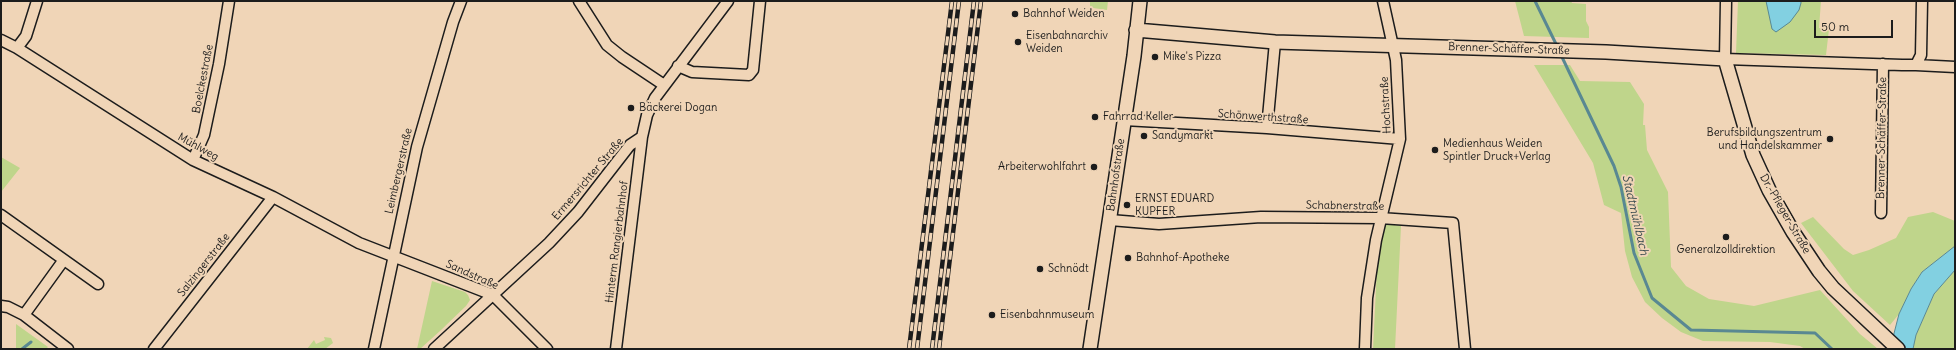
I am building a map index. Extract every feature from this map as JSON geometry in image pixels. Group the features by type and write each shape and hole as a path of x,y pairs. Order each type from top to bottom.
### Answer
{"main road":[{"name":"Bahnhofstraße","path":"1090,349 1134,56 1140,1"},
{"name":"Brenner-Schäffer-Straße","path":"1136,30 1275,42 1575,51 1725,58"},
{"name":"Dr.-Pfleger-Straße","path":"1725,58 1753,156 1776,202 1819,271 1834,288 1894,346"}],"street":[{"path":"17,48 26,36 37,1"},
{"name":"Boelckestraße","path":"193,160 204,135 219,64 229,1"},
{"name":"Leimbergerstraße","path":"374,349 409,178 425,115 461,1"},
{"path":"579,1 607,45 622,58 664,85"},
{"path":"642,137 647,115 655,98 728,1"},
{"path":"678,66 692,72 749,75 753,70 760,1"},
{"name":"Hochstraße","path":"1365,349 1367,298 1380,218 1400,139 1396,60 1383,1"},
{"name":"Dr.-Pfleger-Straße","path":"1725,58 1726,1"},
{"path":"1916,64 1921,55 1922,1"},
{"name":"Mühlweg","path":"1,40 17,48 193,160 273,197 359,243 393,256"},
{"path":"1267,128 1275,42"},
{"name":"Brenner-Schäffer-Straße","path":"1725,58 1916,64 1955,67"},
{"name":"Brenner-Schäffer-Straße","path":"1881,213 1884,64"},
{"name":"Schönwerthstraße","path":"1124,120 1267,128 1400,139"},
{"name":"Ermersrichter Straße","path":"434,349 549,243 578,212 630,145 642,137"},
{"name":"Hinterm Rangierbahnhof","path":"616,349 642,137"},
{"name":"Salzingerstraße","path":"154,349 273,197"},
{"path":"1,216 63,261 98,284"},
{"name":"Schabnerstraße","path":"1110,220 1159,224 1261,217 1380,218 1453,223 1466,349"},
{"name":"Sandstraße","path":"393,256 493,295 547,349"},
{"path":"24,315 63,261"},
{"path":"1,306 8,307 24,315 68,349"}],"green space":[{"path":"1090,1 1108,1 1107,10 1093,8 1090,6"},
{"path":"1515,1 1571,1 1572,3 1586,4 1586,21 1589,27 1589,38 1524,36"},
{"path":"1738,1 1821,1 1819,28 1829,29 1826,55 1736,53"},
{"path":"1534,65 1570,65 1580,81 1630,82 1644,104 1643,125 1645,125 1647,150 1668,192 1671,267 1686,286 1709,299 1754,306 1820,290 1860,334 1878,349 1805,349 1800,346 1770,342 1703,341 1681,332 1662,318 1645,302 1632,277 1625,251 1621,213 1604,205 1593,163"},
{"path":"1,157 20,168 1,192"},
{"path":"1933,212 1955,221 1955,246 1922,272 1911,289 1899,314 1890,325 1853,291 1801,223 1813,217 1844,249 1853,255 1869,250 1896,238 1908,217"},
{"path":"1386,224 1401,226 1395,349 1373,349 1378,247"},
{"path":"1955,270 1955,349 1915,349 1913,347 1916,335 1934,294"},
{"path":"432,281 465,292 470,300 466,306 440,331 420,349 417,349"},
{"path":"16,324 48,347 46,349 16,349"},
{"path":"324,337 331,338 333,343 325,349 307,349 314,340 316,344 325,340"}],"water":[{"path":"1766,1 1801,1 1801,3 1799,10 1790,22 1776,32 1772,29"},
{"path":"1955,246 1955,270 1934,294 1916,335 1913,349 1890,349 1899,314 1911,289 1922,272"}],"waterway":[{"name":"Stadtmühlbach","path":"1535,1 1557,46"},
{"name":"Stadtmühlbach","path":"1561,55 1614,166 1621,187 1634,253 1652,298 1691,330 1815,333 1832,349"},
{"path":"22,349 31,342"}],"railway":[{"path":"909,349 952,1"},
{"path":"917,349 959,1"},
{"path":"932,349 974,1"},
{"path":"939,349 981,1"}],"place":[{"name":"Bahnhof Weiden","path":"1015,14"},
{"name":"Eisenbahnarchiv Weiden","path":"1018,42"},
{"name":"Mike's Pizza","path":"1155,57"},
{"name":"Bäckerei Dogan","path":"631,108"},
{"name":"Fahrrad Keller","path":"1095,117"},
{"name":"Sandymarkt","path":"1144,136"},
{"name":"Berufsbildungszentrum und Handelskammer","path":"1830,139"},
{"name":"Medienhaus Weiden Spintler Druck+Verlag","path":"1435,150"},
{"name":"Arbeiterwohlfahrt","path":"1094,167"},
{"name":"ERNST EDUARD KUPFER","path":"1127,205"},
{"name":"Generalzolldirektion","path":"1726,237"},
{"name":"Bahnhof-Apotheke","path":"1128,258"},
{"name":"Schnödt","path":"1040,269"},
{"name":"Eisenbahnmuseum","path":"992,315"}]}
